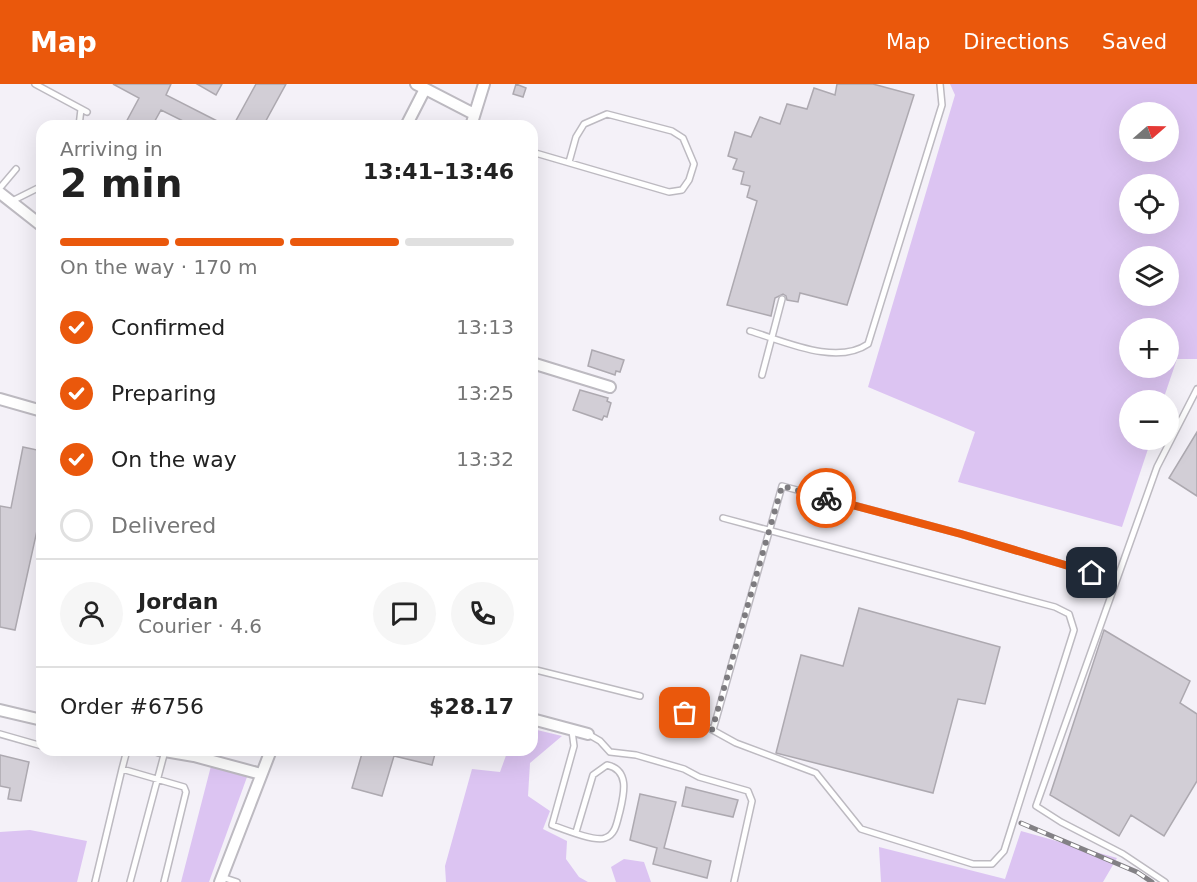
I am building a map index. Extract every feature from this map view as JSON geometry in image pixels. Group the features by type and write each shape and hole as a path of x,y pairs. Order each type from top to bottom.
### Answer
{"street":[{"path":"472,120 484,84"},
{"path":"408,120 421,86 474,114"},
{"path":"0,193 36,221"},
{"path":"538,365 610,387"},
{"path":"0,399 36,409"},
{"path":"0,710 36,719"},
{"path":"538,720 588,734"},
{"path":"199,756 261,774"},
{"path":"221,879 268,756"}],"lane":[{"path":"35,84 84,110 82,120"},
{"path":"750,331 831,353 858,350 868,344 942,105 940,84"},
{"path":"538,154 669,192 681,190 689,180 694,164 683,138 672,131 608,114 584,124 576,137 569,162"},
{"path":"0,188 16,169"},
{"path":"10,201 36,189"},
{"path":"762,375 782,299"},
{"path":"1165,882 1123,854 1061,822 1036,806 1157,467 1197,389"},
{"path":"712,730 782,486 961,534 1092,573"},
{"path":"671,704 736,742 816,773 861,829 974,864 992,864 1004,851 1074,630 1070,614 1055,607 723,518"},
{"path":"538,670 640,696"},
{"path":"572,729 574,746 552,825 599,839 610,836 615,830 624,793 624,783 621,773 614,766 607,765"},
{"path":"0,734 36,744"},
{"path":"588,734 600,741 610,752 636,755 748,792 752,801 734,882"},
{"path":"576,832 593,775 607,765 610,752"},
{"path":"95,882 125,756"},
{"path":"130,882 162,756"},
{"path":"122,769 184,787 186,792 164,882"},
{"path":"221,879 237,882"}],"shaded area":[{"path":"950,84 1197,84 1197,359 1179,359 1179,318 1119,318 1119,378 1171,378 1166,390 1119,390 1119,450 1148,450 1122,527 958,482 975,432 868,387 955,95"},
{"path":"538,730 562,736 530,763 528,796 550,811 543,829 567,841 566,859 579,877 588,882 446,882 445,866 472,769 500,772 506,756 538,756"},
{"path":"211,766 247,777 209,882 181,882"},
{"path":"30,830 87,841 77,882 0,882 0,832"},
{"path":"1021,831 1117,858 1103,882 881,882 879,847 1005,879"},
{"path":"624,859 644,862 651,882 616,882 611,867"}],"building":[{"path":"113,84 171,84 166,95 215,120 181,120 161,110 155,120 127,120 139,98"},
{"path":"197,84 222,84 216,95"},
{"path":"256,84 286,84 266,120 236,120"},
{"path":"516,84 526,88 523,97 513,94"},
{"path":"837,84 873,84 914,95 847,305 800,293 798,302 787,300 783,294 775,298 771,316 727,305 757,201 747,197 750,186 741,184 744,172 733,169 737,159 728,156 735,132 751,137 760,117 780,124 787,104 807,109 814,88 835,95"},
{"path":"592,350 624,360 620,372 616,371 615,375 588,366"},
{"path":"580,390 608,398 607,401 611,403 607,417 604,416 602,420 573,410"},
{"path":"1197,432 1197,496 1169,478"},
{"path":"23,447 36,450 36,535 15,630 0,627 0,506 11,508"},
{"path":"859,608 1000,647 985,704 958,699 933,793 776,753 801,655 843,666"},
{"path":"1104,630 1190,681 1180,703 1197,714 1197,781 1164,836 1131,815 1119,836 1050,795"},
{"path":"0,755 29,762 21,801 8,799 10,788 0,786"},
{"path":"361,756 394,756 382,796 352,788"},
{"path":"394,756 434,756 432,765"},
{"path":"686,787 738,800 733,817 682,806"},
{"path":"640,794 676,802 664,848 711,861 707,878 653,864 657,848 630,840"}],"railway":[{"path":"1021,823 1137,872 1152,882"}],"way so far":[{"path":"685,713 712,730 782,486 826,498"}],"route":[{"path":"826,498 961,534 1092,573"}]}
